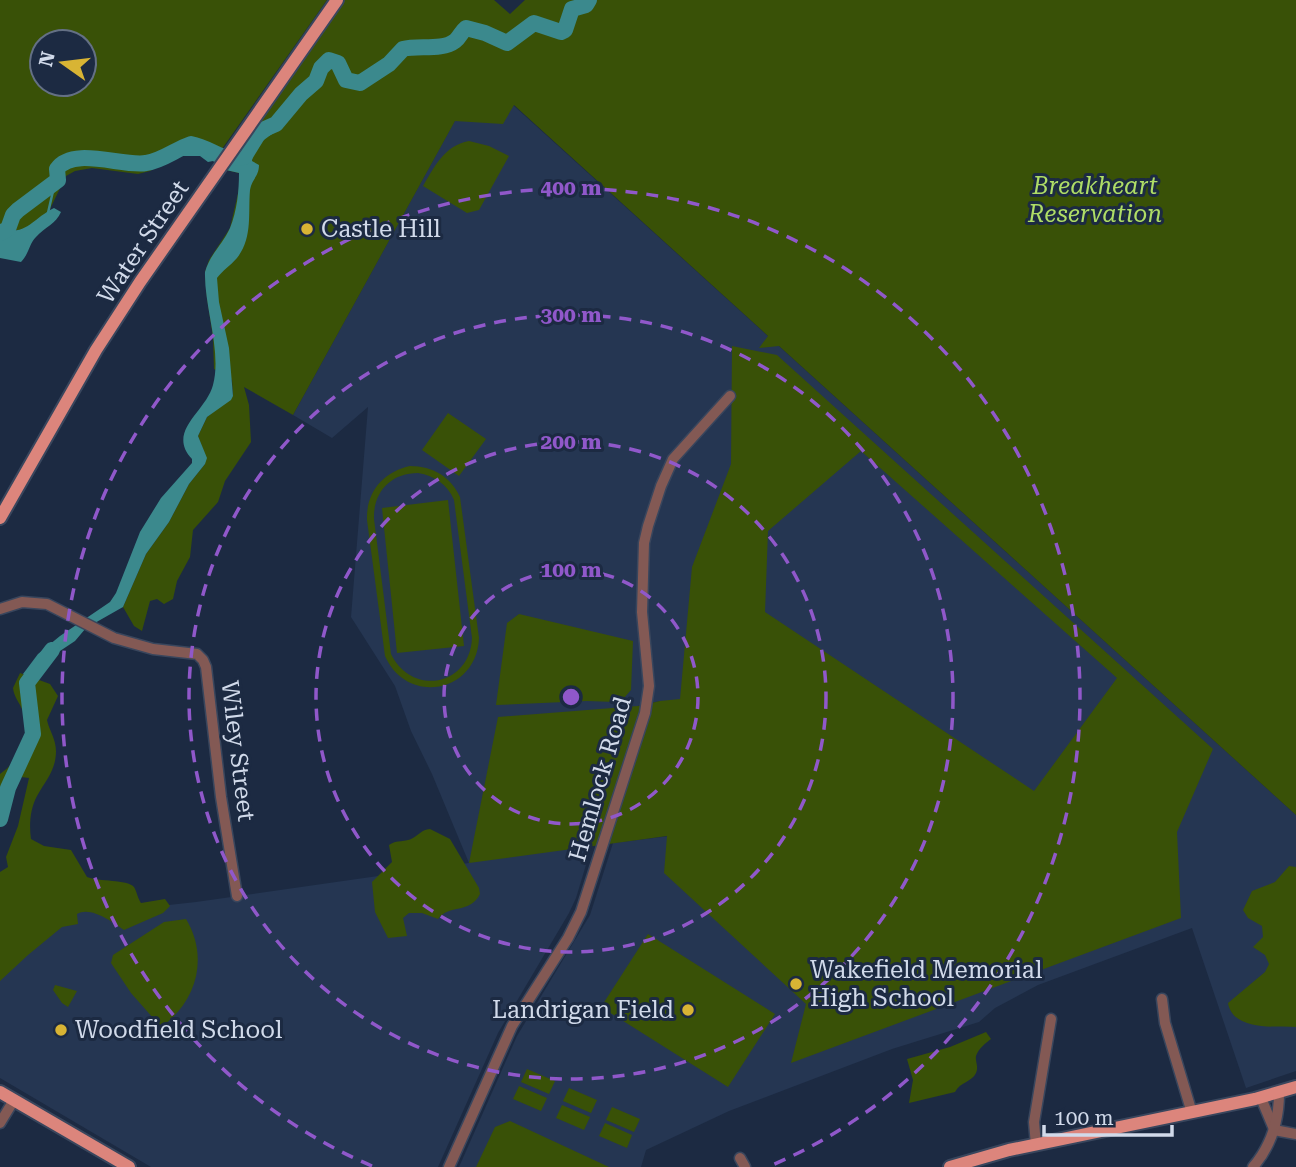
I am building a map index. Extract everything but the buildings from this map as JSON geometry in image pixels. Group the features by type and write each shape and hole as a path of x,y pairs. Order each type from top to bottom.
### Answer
{"main road":[{"name":"Water Street","path":"0,519 96,350 160,252 337,0"},
{"path":"950,1167 1036,1145 1261,1098 1296,1087"},
{"path":"0,1092 129,1167"}],"street":[{"name":"Hemlock Road","path":"449,1167 512,1026 574,927 589,891 645,713 649,686 642,624 643,569 648,526 661,485 673,459 730,396"},
{"name":"Wiley Street","path":"0,609 17,602 53,606 111,636 146,648 194,653 204,662 219,785 237,896"},
{"path":"1162,999 1165,1023 1192,1113"},
{"path":"1036,1145 1034,1122 1051,1019"},
{"path":"1253,1167 1264,1152 1274,1130 1279,1093"},
{"path":"1261,1098 1274,1130"},
{"path":"0,1123 14,1100"},
{"path":"1274,1130 1296,1134"}],"shaded area":[{"path":"480,75 1296,815 1296,1071 1246,1088 1192,928 1038,985 995,1008 979,1022 892,1049 729,1111 646,1150 641,1167 459,1167 517,1036 590,915 613,843 711,831 660,701 638,706 469,862 592,845 569,913 498,1033 438,1167 151,1167 0,1078 0,917 16,909 105,912 196,902 469,863 411,731 395,686 351,617 368,407 332,438 293,415"},
{"path":"293,107 283,125 263,141 253,155 252,161 259,165 259,169 250,190 246,242 237,258 217,278 229,348 233,396 207,417 198,436 207,458 205,464 189,484 169,522 146,554 123,607 86,628 75,641 48,659 31,676 23,674 38,654 110,602 140,532 161,498 192,463 185,449 185,430 209,395 215,372 205,272 230,228 238,194 239,173 226,170 234,159 248,155 265,124 286,115"},
{"path":"204,144 221,152 213,161 208,162 200,156 170,156 174,147"},
{"path":"54,208 61,212 59,216 34,240 21,262 0,258 0,230 24,228"}],"green space":[{"path":"0,0 327,0 217,156 189,146 150,171 138,174 92,168 75,171 66,176 49,211 26,229 0,233"},
{"name":"Breakheart Reservation","path":"344,0 494,0 510,14 525,0 1296,0 1296,815 779,346 759,348 768,336 514,105 503,124 455,121 293,415 244,387 249,405 251,442 225,481 218,502 193,530 190,557 177,581 173,599 164,604 157,599 150,601 142,631 134,626 123,607 146,554 169,522 189,484 205,464 205,455 198,436 207,417 233,396 232,380 214,369 205,272 209,260 230,228 239,189 239,173 226,170"},
{"path":"469,141 489,146 509,156 479,210 467,213 423,186 447,152"},
{"path":"732,346 777,355 1213,749 1177,832 1181,918 791,1063 806,1004 664,873 667,836 469,863 498,717 638,706 680,699 692,567 731,464","holes":["861,451 1117,678 1034,791 765,612 768,531"]},
{"path":"448,413 486,439 459,476 422,450"},
{"path":"410,466 434,471 452,484 460,497 479,638 475,657 467,671 454,681 440,686 424,687 409,682 395,672 385,656 367,510 378,485 384,478","holes":["408,474 424,474 444,485 454,500 472,638 469,654 461,667 439,680 412,676 400,668 391,654 374,519 374,509 380,493 392,480"]},
{"path":"448,500 464,646 397,653 382,508"},
{"path":"519,614 633,641 631,690 616,702 496,705 507,623"},
{"path":"20,673 50,684 58,696 47,720 55,743 56,758 33,806 31,839 44,846 71,850 87,877 130,884 141,903 165,899 170,906 163,913 124,930 95,913 77,914 78,924 62,927 0,981 0,872 8,867 6,857 18,826 29,778 21,777 11,791 7,807 0,799 0,774 19,753 26,727 13,688"},
{"path":"430,829 450,839 480,894 471,904 443,914 438,919 422,913 409,913 403,918 407,936 388,938 375,912 372,882 392,862 389,845"},
{"path":"1289,866 1296,867 1296,1027 1246,1023 1231,1012 1228,1003 1265,972 1269,964 1265,955 1253,947 1263,937 1262,926 1248,918 1243,910 1252,891 1275,882"},
{"path":"186,919 197,948 196,978 183,1005 161,1027 131,993 111,963 113,955 164,922"},
{"name":"Landrigan Field","path":"648,934 775,1014 728,1087 601,1007"},
{"path":"55,985 77,991 68,1007 53,990"},
{"path":"986,1032 991,1039 977,1053 977,1071 972,1078 955,1092 909,1103 913,1080 907,1059 950,1047"},
{"path":"527,1069 555,1081 549,1094 521,1082"},
{"path":"519,1086 547,1098 541,1111 513,1099"},
{"path":"569,1088 597,1100 591,1113 563,1101"},
{"path":"562,1105 590,1117 584,1130 556,1118"},
{"path":"612,1107 640,1119 634,1132 606,1120"},
{"path":"510,1121 609,1167 476,1167 495,1127"},
{"path":"605,1123 632,1135 627,1148 599,1136"}],"waterway":[{"path":"0,233 8,229 18,210 58,180 57,169 64,162 86,158 146,163 191,144 228,158 244,157 260,131 276,124 301,94 316,81 321,68 329,60 338,63 346,80 360,83 389,64 403,49 450,44 466,28 507,43 534,23 561,32 565,30 572,9 586,5 589,0"},
{"path":"48,213 53,191 60,179 60,170 82,162 139,167 171,156"},
{"path":"0,819 8,788 33,734 27,683 52,650"}],"place":[{"name":"Castle Hill","path":"307,229"},
{"name":"Wakefield Memorial High School","path":"796,984"},
{"name":"Landrigan Field","path":"688,1010"},
{"name":"Woodfield School","path":"61,1030"}]}
